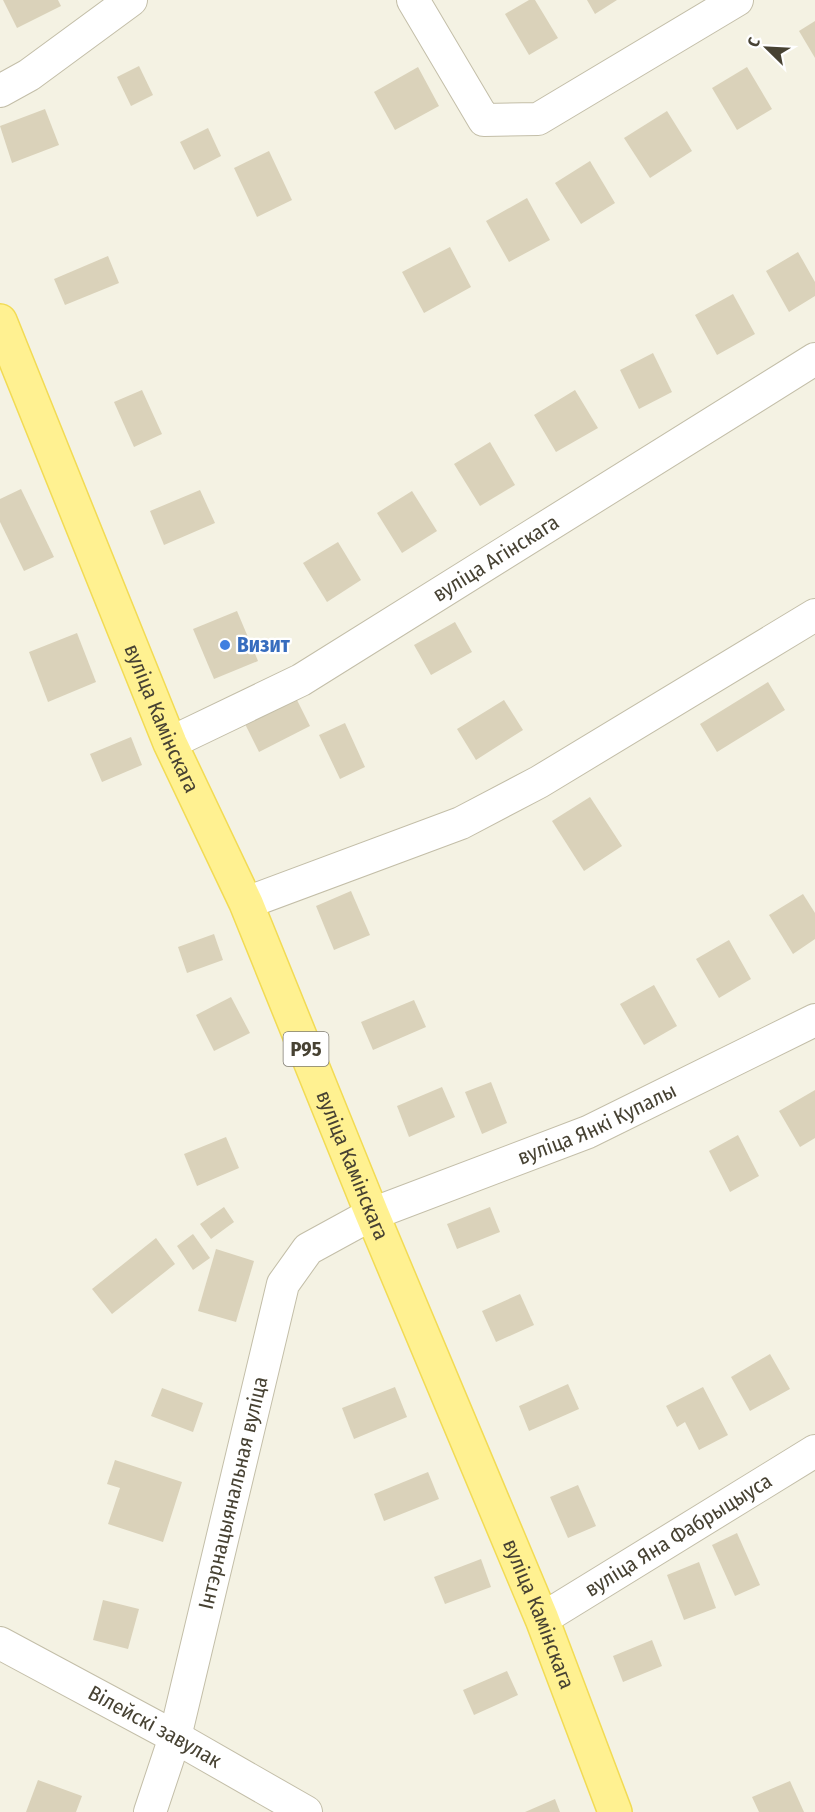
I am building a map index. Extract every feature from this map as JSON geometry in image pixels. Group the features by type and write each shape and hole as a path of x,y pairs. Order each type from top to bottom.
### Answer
{"main road":[{"name":"вуліца Камінскага","path":"0,321 170,743 246,903 372,1214 542,1619 615,1812"}],"street":[{"path":"0,91 29,75 131,0"},
{"path":"413,0 484,120 538,119 737,0"},
{"name":"вуліца Агінскага","path":"170,743 302,680 815,359"},
{"path":"246,903 461,823 539,782 815,615"},
{"name":"вуліца Янкі Купалы","path":"372,1214 588,1132 815,1020"},
{"name":"Інтэрнацыянальная вуліца","path":"150,1812 175,1737 283,1284 308,1249 372,1214"},
{"name":"вуліца Яна Фабрыцыуса","path":"542,1619 815,1451"},
{"name":"Вілейскі завулак","path":"0,1643 175,1737 306,1812"}],"building":[{"path":"3,0 58,0 61,6 17,28"},
{"path":"529,0 535,0 558,38 529,55 505,14"},
{"path":"587,0 617,0 595,14"},
{"path":"815,21 815,58 799,31"},
{"path":"139,66 153,95 131,106 117,77"},
{"path":"418,67 439,106 395,130 374,92"},
{"path":"747,67 772,109 737,130 712,88"},
{"path":"45,109 59,145 12,163 0,126"},
{"path":"667,111 692,151 650,178 624,138"},
{"path":"208,128 221,156 194,170 180,142"},
{"path":"269,151 292,200 257,217 234,168"},
{"path":"590,161 615,203 581,224 555,183"},
{"path":"527,198 550,240 509,262 486,221"},
{"path":"450,247 471,287 424,313 402,272"},
{"path":"798,252 815,282 815,296 789,312 766,271"},
{"path":"108,256 119,283 65,305 54,279"},
{"path":"733,294 755,334 717,355 695,315"},
{"path":"653,353 672,392 639,409 620,370"},
{"path":"142,390 162,434 134,447 114,402"},
{"path":"575,390 598,428 556,452 534,415"},
{"path":"490,442 515,485 480,506 454,464"},
{"path":"21,489 54,557 24,571 0,522 0,499"},
{"path":"200,490 215,523 164,545 150,511"},
{"path":"412,491 437,531 402,553 377,513"},
{"path":"338,542 361,580 327,602 303,563"},
{"name":"Визит","path":"237,611 258,661 214,679 193,629"},
{"path":"455,622 472,652 431,675 414,645"},
{"path":"77,633 96,682 48,702 29,652"},
{"path":"768,682 785,710 717,752 700,724"},
{"path":"296,698 310,726 259,752 245,724"},
{"path":"504,700 523,730 476,760 457,729"},
{"path":"345,723 365,767 340,779 319,735"},
{"path":"131,737 142,765 102,782 90,754"},
{"path":"590,797 622,846 584,871 552,821"},
{"path":"351,891 370,935 334,950 316,906"},
{"path":"803,894 815,913 815,939 793,954 769,915"},
{"path":"214,934 223,960 187,973 178,947"},
{"path":"729,940 751,979 719,998 696,959"},
{"path":"654,985 677,1026 644,1045 620,1004"},
{"path":"231,997 250,1033 214,1051 196,1015"},
{"path":"414,1000 426,1027 373,1050 361,1022"},
{"path":"491,1082 507,1123 482,1134 465,1092"},
{"path":"442,1087 455,1117 409,1137 397,1106"},
{"path":"815,1090 815,1138 800,1147 779,1111"},
{"path":"738,1135 759,1176 730,1192 709,1151"},
{"path":"226,1137 239,1168 197,1186 184,1154"},
{"path":"224,1207 234,1222 211,1239 200,1224"},
{"path":"490,1207 500,1232 457,1249 447,1224"},
{"path":"193,1234 210,1258 193,1270 177,1246"},
{"path":"156,1238 175,1264 112,1314 92,1289"},
{"path":"216,1249 254,1261 236,1322 198,1311"},
{"path":"520,1294 534,1325 496,1342 482,1311"},
{"path":"770,1354 790,1389 750,1411 731,1377"},
{"path":"568,1384 579,1409 529,1431 519,1406"},
{"path":"395,1387 407,1417 354,1439 342,1408"},
{"path":"703,1387 728,1435 699,1450 685,1422 677,1427 666,1406"},
{"path":"162,1388 203,1403 193,1432 151,1416"},
{"path":"115,1460 182,1482 163,1542 108,1524 120,1488 107,1484"},
{"path":"428,1472 439,1499 384,1521 374,1494"},
{"path":"578,1485 596,1526 568,1538 550,1497"},
{"path":"737,1533 760,1585 735,1596 712,1545"},
{"path":"481,1559 491,1587 445,1604 434,1577"},
{"path":"699,1562 716,1608 684,1620 667,1575"},
{"path":"103,1600 139,1609 128,1649 93,1640"},
{"path":"652,1640 662,1666 623,1682 613,1656"},
{"path":"507,1671 518,1695 474,1715 463,1690"},
{"path":"38,1780 82,1796 76,1812 26,1812"},
{"path":"790,1781 804,1812 759,1812 752,1797"},
{"path":"555,1799 560,1812 525,1812"}],"place":[{"name":"Визит","path":"225,645"}]}
